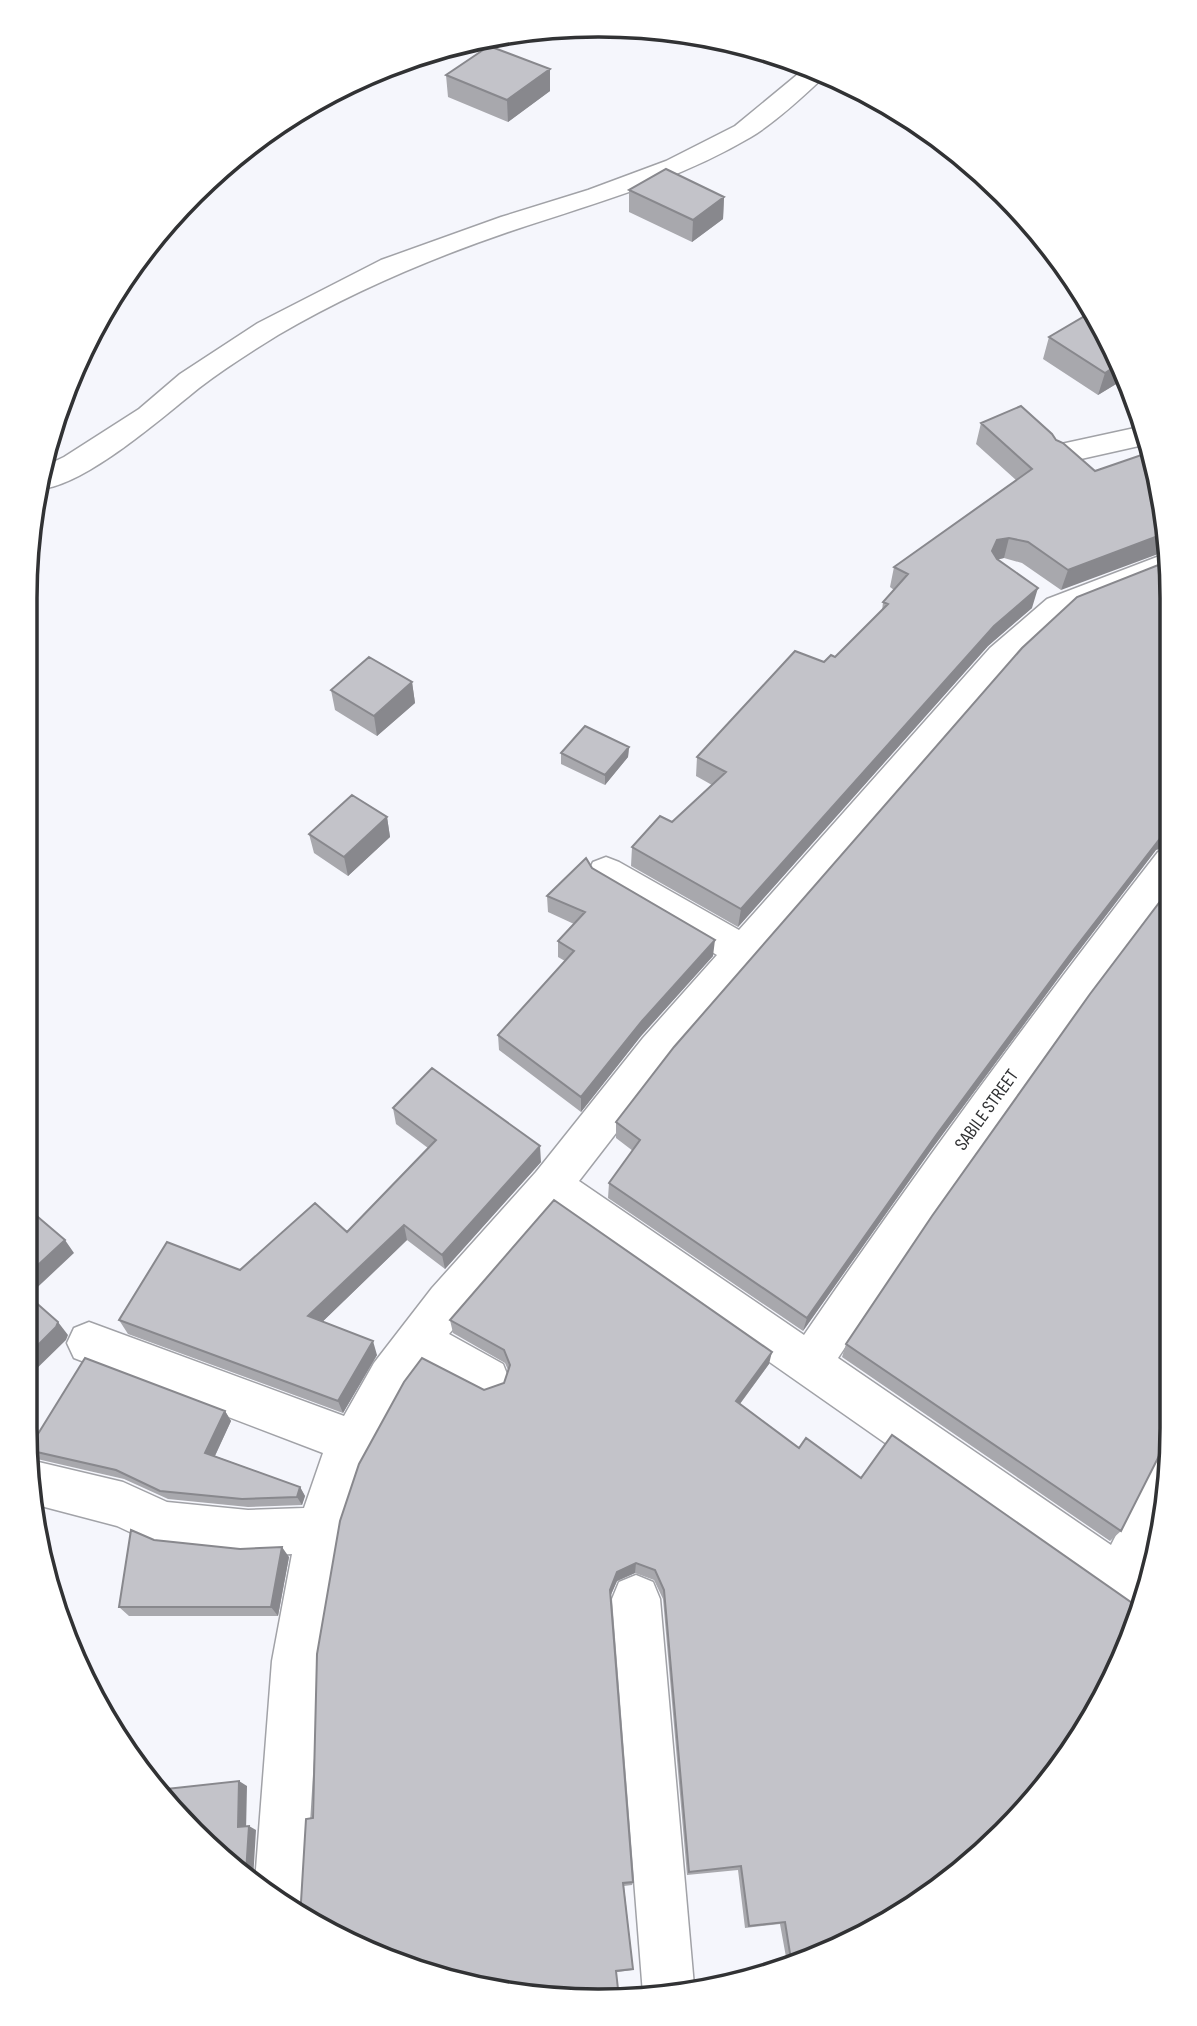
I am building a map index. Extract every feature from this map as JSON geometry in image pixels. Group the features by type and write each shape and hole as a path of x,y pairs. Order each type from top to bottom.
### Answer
{"street":[{"path":"51,475 75,464 149,416 190,381 268,329 391,267 510,223 597,196 675,166 744,131 808,78"},
{"path":"1063,453 1136,437"},
{"path":"280,1890 296,1661 320,1530 341,1465 390,1378 447,1303 551,1185 657,1050 1002,657 1047,599 1159,566"},
{"path":"606,872 743,951"},
{"name":"SABILE STREET","path":"810,1363 908,1216 995,1101 1066,999 1160,876"},
{"path":"551,1185 1132,1587 1149,1536"},
{"path":"419,1340 487,1379"},
{"path":"89,1343 354,1442"},
{"path":"40,1483 123,1505 164,1525 248,1533 320,1530"},
{"path":"636,1599 668,1984"}],"building":[{"path":"493,47 550,69 507,100 446,75 485,49"},
{"path":"666,169 724,197 693,220 629,190"},
{"path":"1084,316 1111,369 1105,373 1049,337"},
{"path":"1021,406 1056,440 1095,471 1141,455 1156,537 1068,570 1028,542 1009,538 997,540 992,551 997,559 1038,588 994,626 741,909 632,847 660,816 672,822 726,772 697,757 795,651 824,662 831,655 835,657 888,604 883,602 908,574 894,567 1032,469 981,423"},
{"path":"1159,565 1160,838 937,1134 807,1318 609,1183 640,1140 616,1122 674,1047 1022,648 1077,597"},
{"path":"369,657 412,682 374,716 331,690"},
{"path":"585,726 629,747 605,775 561,753"},
{"path":"352,795 387,817 344,857 309,834"},
{"path":"586,858 592,868 715,940 642,1021 581,1097 498,1035 574,951 558,941 585,912 547,896"},
{"path":"1160,902 1159,1455 1121,1531 846,1344 932,1216 1090,994"},
{"path":"432,1068 540,1146 442,1255 404,1225 308,1316 373,1341 338,1401 119,1320 167,1242 240,1270 315,1203 347,1232 436,1140 393,1108"},
{"path":"554,1200 772,1352 736,1401 799,1448 806,1438 861,1478 892,1435 1132,1603 1102,1676 1066,1740 1021,1798 996,1825 940,1873 879,1914 847,1931 790,1955 785,1922 749,1926 741,1866 689,1872 664,1590 655,1570 636,1563 617,1572 610,1590 633,1882 623,1883 633,1969 616,1971 618,1988 562,1988 525,1984 453,1970 384,1946 300,1904 306,1819 313,1818 317,1654 340,1521 359,1464 404,1382 422,1358 484,1390 504,1383 510,1365 504,1350 450,1320"},
{"path":"37,1216 65,1240 37,1266"},
{"path":"37,1304 58,1322 37,1346"},
{"path":"85,1358 225,1411 205,1453 300,1487 297,1497 242,1499 160,1491 116,1470 38,1452 37,1435"},
{"path":"131,1530 154,1540 240,1549 282,1547 271,1607 119,1607"},
{"path":"239,1781 238,1827 249,1826 247,1865 201,1825 169,1789"}]}
